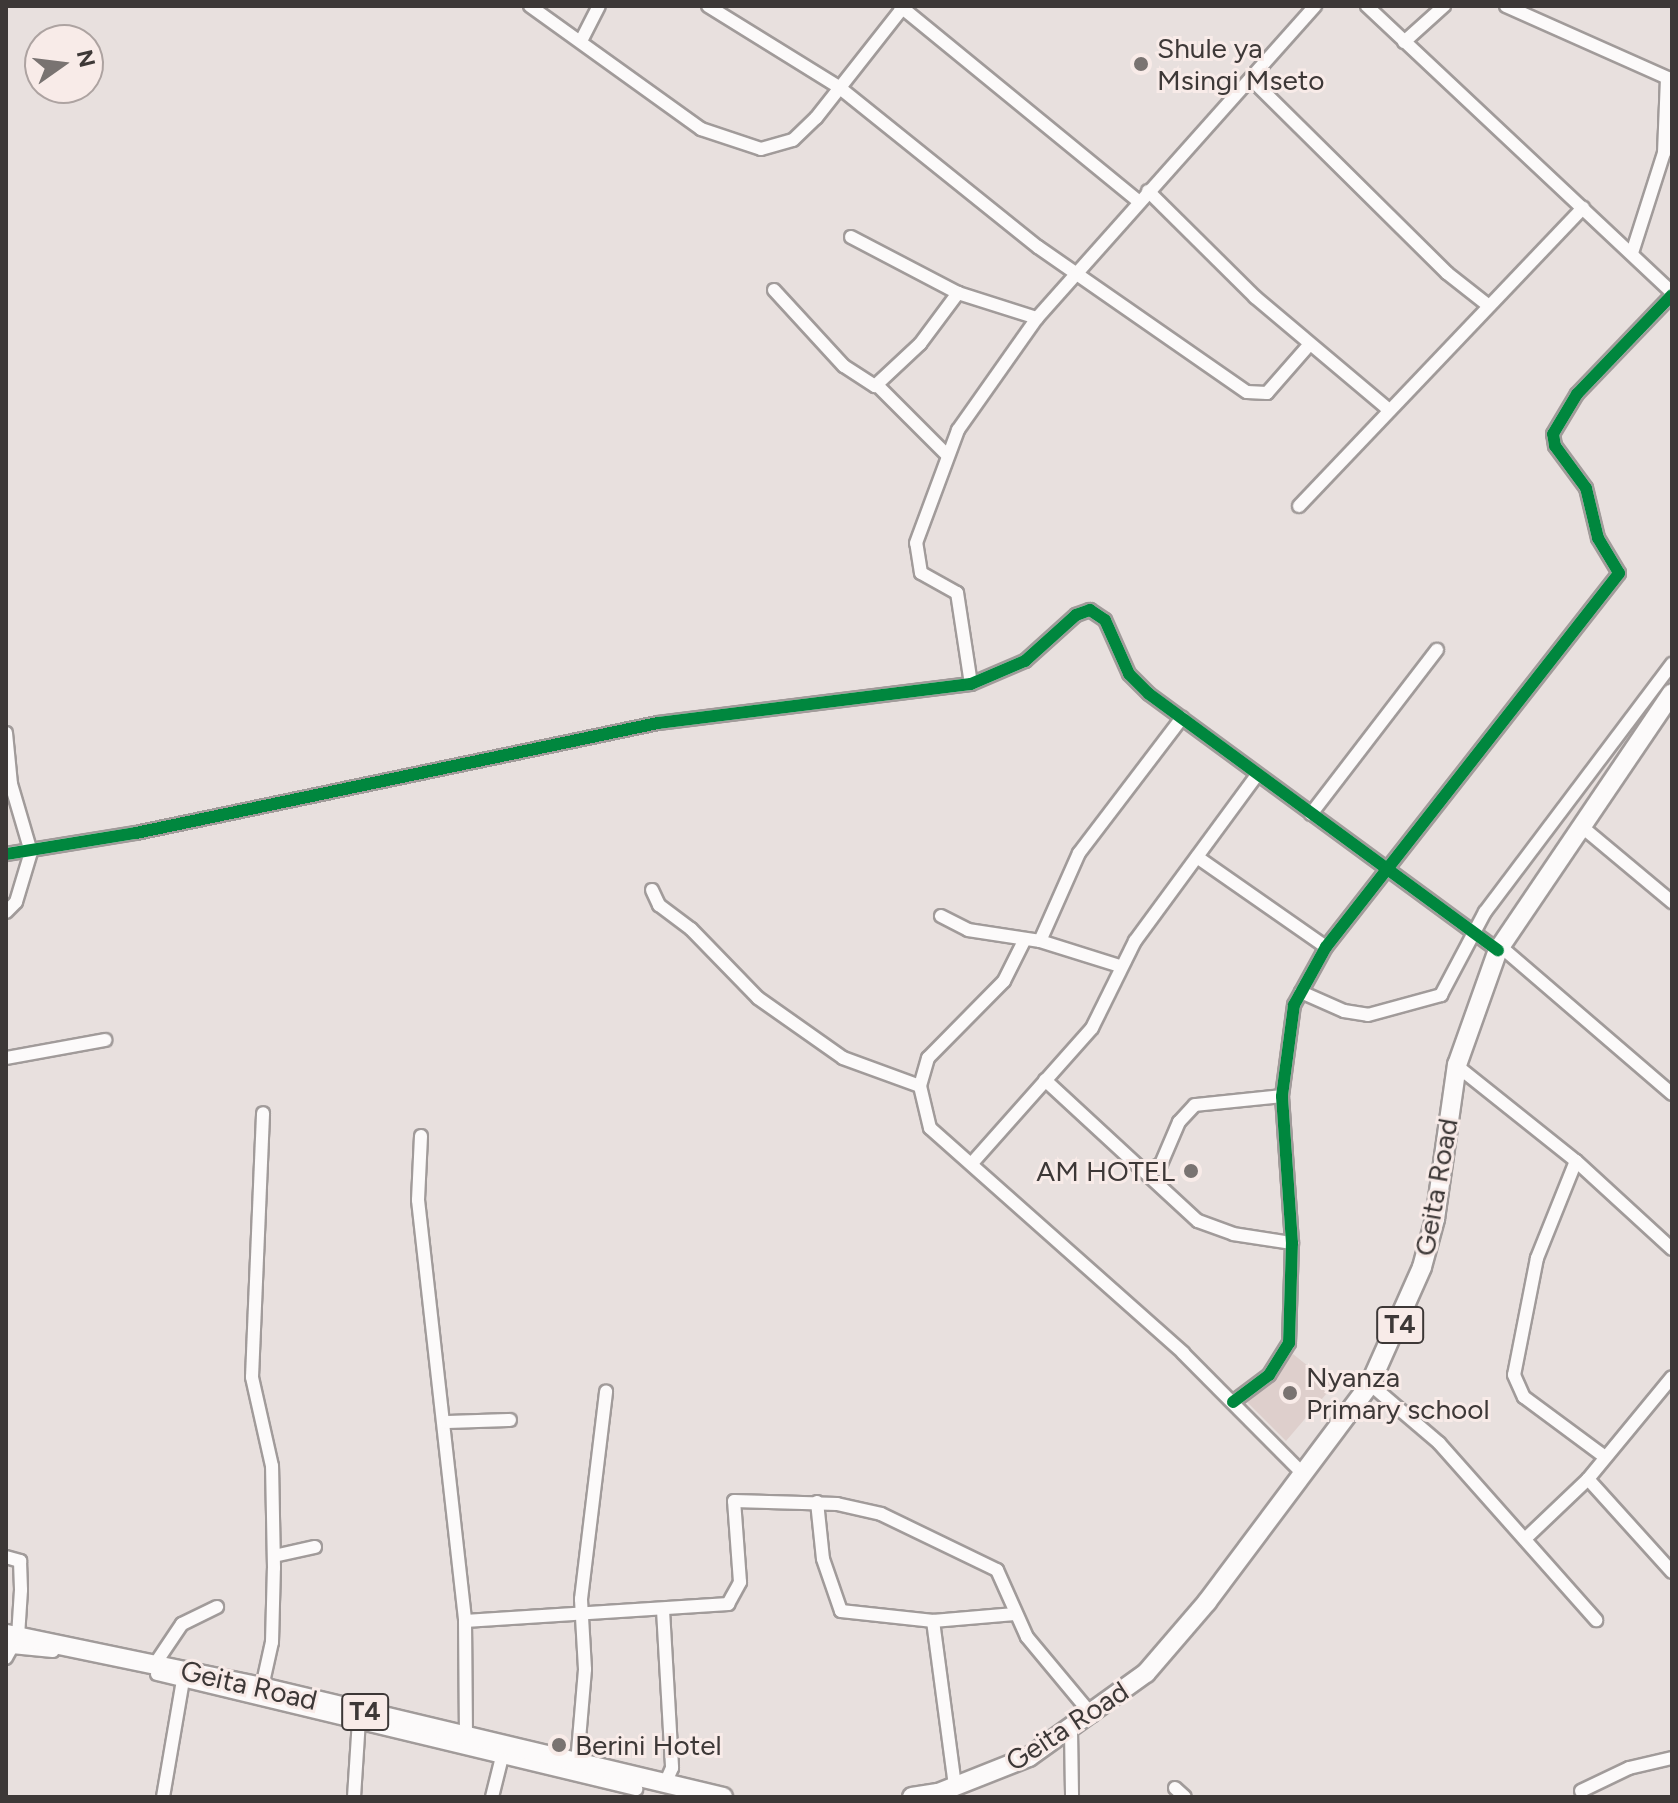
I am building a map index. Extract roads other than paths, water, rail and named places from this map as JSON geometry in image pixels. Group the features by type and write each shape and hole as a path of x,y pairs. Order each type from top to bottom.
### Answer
{"highway":[{"name":"Geita Road","path":"912,1797 955,1786 1029,1757 1092,1715 1146,1673 1179,1638 1370,1384 1422,1267 1435,1219 1457,1066 1499,948 1672,693"},
{"name":"Geita Road","path":"10,1644 155,1664 723,1797"}],"street":[{"path":"530,6 701,129 761,149 793,140 840,88 903,7 1143,196 1309,345 1389,410"},
{"path":"581,41 599,6"},
{"path":"708,6 840,88 1075,273 1252,394 1267,393 1309,345"},
{"path":"971,684 957,593 925,577 916,563 921,518 946,454 970,410 1037,318 1315,6"},
{"path":"1233,1402 1283,1358 1290,1330 1292,1243 1282,1096 1286,1035 1301,992 1326,947 1619,573 1598,538 1586,488 1555,446 1553,434 1577,394 1672,293 1367,6"},
{"path":"1404,42 1444,6"},
{"path":"1506,6 1670,79 1664,153 1632,253"},
{"path":"1251,79 1447,273 1489,306"},
{"path":"1299,506 1389,410 1457,345 1489,306 1583,208"},
{"path":"851,237 958,293 1037,318"},
{"path":"774,290 844,366 878,386 946,454"},
{"path":"878,386 930,332 958,293"},
{"path":"6,854 71,845 658,723 971,684 1025,661 1076,615 1090,610 1105,620 1129,674 1256,776 1499,948 1672,1094"},
{"path":"1311,814 1437,650"},
{"path":"1301,992 1344,1011 1368,1015 1430,1001 1441,995 1473,932 1672,664"},
{"path":"1040,941 1079,853 1182,718"},
{"path":"6,733 11,784 36,851 16,902 6,912"},
{"path":"973,1162 1092,1028 1120,966 1256,776"},
{"path":"1581,826 1672,902"},
{"path":"1197,857 1326,947"},
{"path":"652,890 659,905 691,929 758,998 855,1065 920,1086"},
{"path":"941,916 968,930 1024,941 1040,941 1120,966"},
{"path":"1024,941 1004,981 928,1058 920,1086 934,1135 973,1162 1233,1402 1303,1474"},
{"path":"6,1058 105,1040"},
{"path":"1457,1066 1576,1161 1672,1249"},
{"path":"1045,1080 1146,1172 1178,1206 1210,1227 1292,1243"},
{"path":"1146,1172 1161,1164 1179,1122 1195,1105 1282,1096"},
{"path":"262,1687 272,1642 274,1556 272,1466 252,1377 263,1113"},
{"path":"421,1136 420,1226 446,1422 465,1621 466,1737"},
{"path":"1576,1161 1537,1258 1514,1375 1524,1397 1605,1457"},
{"path":"1525,1539 1588,1479 1672,1377"},
{"path":"1370,1384 1439,1443 1596,1620"},
{"path":"577,1763 585,1669 581,1615 606,1392"},
{"path":"446,1422 510,1420"},
{"path":"1588,1479 1672,1572"},
{"path":"465,1621 723,1605 737,1594 734,1501 817,1502 881,1514 990,1564 1006,1581 1015,1614 1041,1656 1092,1715"},
{"path":"817,1502 823,1559 841,1611 933,1621 1015,1614"},
{"path":"274,1556 315,1547"},
{"path":"6,1557 21,1564 10,1644 359,1720 636,1789"},
{"path":"155,1664 182,1624 217,1607"},
{"path":"663,1610 672,1768 665,1784"},
{"path":"933,1621 955,1786"},
{"path":"163,1797 183,1680"},
{"path":"354,1797 359,1720"},
{"path":"1071,1730 1072,1797"},
{"path":"492,1797 502,1757"},
{"path":"1581,1791 1629,1768 1672,1758"}],"place":[{"name":"Shule ya Msingi Mseto","path":"1141,64"},
{"name":"AM HOTEL","path":"1191,1171"},
{"name":"Nyanza Primary school","path":"1290,1393"},
{"name":"Berini Hotel","path":"559,1745"}]}
